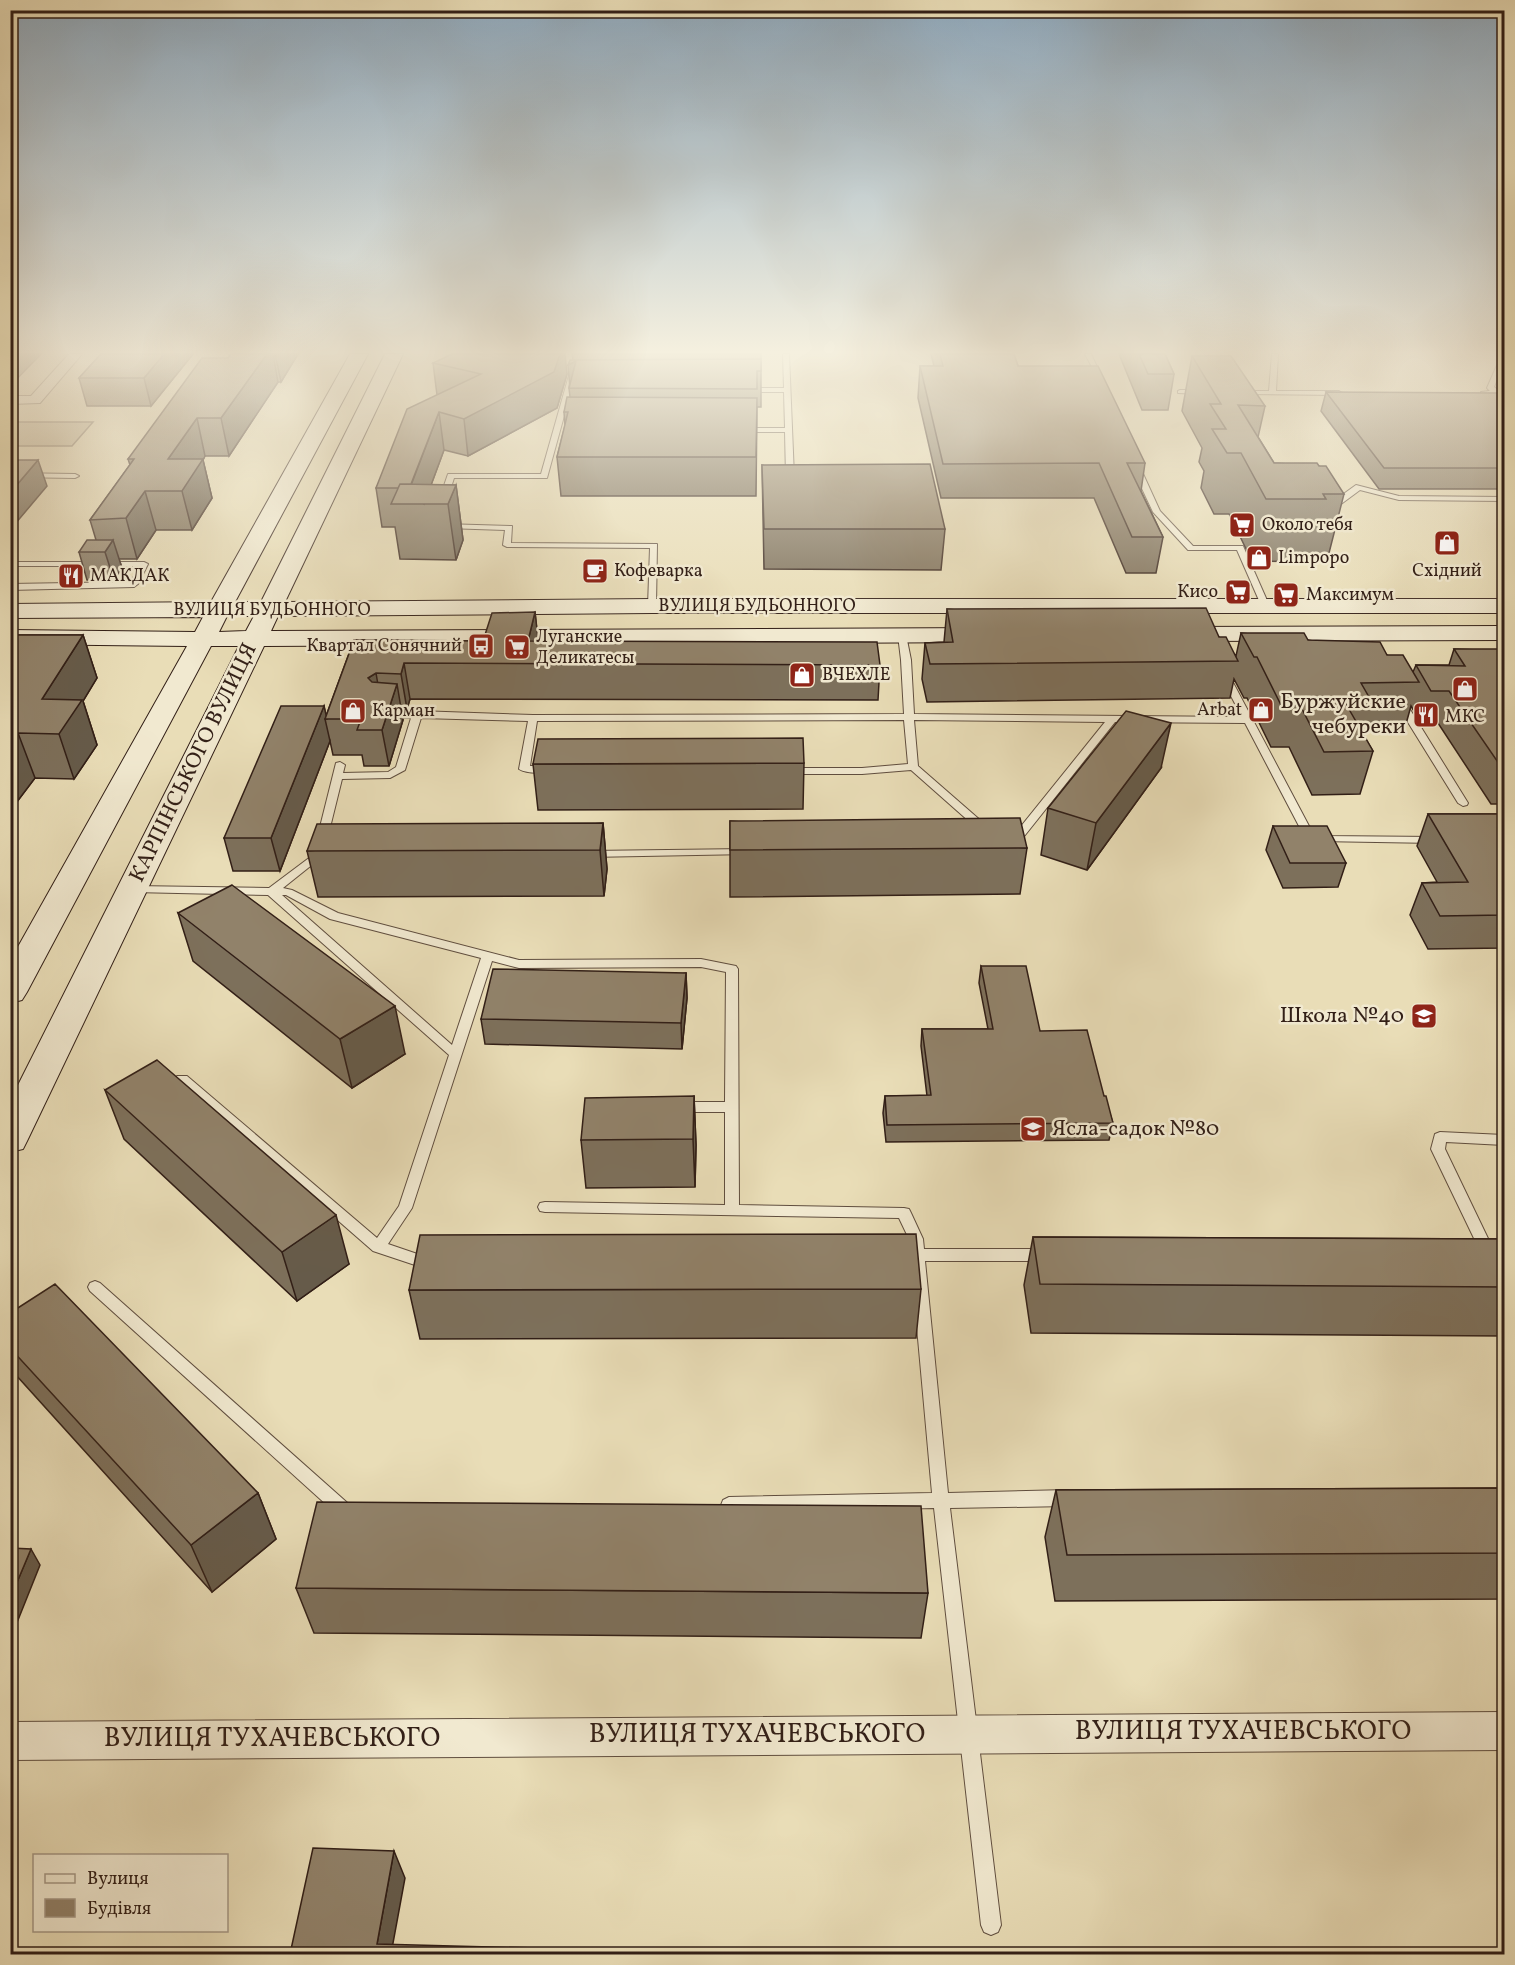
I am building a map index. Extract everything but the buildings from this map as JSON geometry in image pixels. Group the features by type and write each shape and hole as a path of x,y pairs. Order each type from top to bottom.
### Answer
{"main road":[{"name":"КАРПІНСЬКОГО ВУЛИЦЯ","path":"10,992 309,446"},
{"name":"КАРПІНСЬКОГО ВУЛИЦЯ","path":"10,1139 349,446"},
{"name":"ВУЛИЦЯ БУДЬОННОГО","path":"10,612 652,606 1504,606"},
{"path":"1146,634 1206,638 1366,638 1504,633"},
{"name":"ВУЛИЦЯ БУДЬОННОГО","path":"10,637 204,639 1018,635"}],"street":[{"name":"ВУЛИЦЯ ТУХАЧЕВСЬКОГО","path":"10,1742 968,1733 1504,1731"}],"lane":[{"path":"441,506 451,476 544,476 552,446"},
{"path":"789,446 790,477"},
{"path":"1131,457 1157,512 1191,548 1240,548 1265,605"},
{"path":"10,476 75,476"},
{"path":"1334,505 1359,487 1399,498 1504,499"},
{"path":"435,526 509,528 507,545 654,546 652,606"},
{"path":"10,568 14,564 144,564 134,585 130,590 123,592 77,592 62,586 10,587"},
{"path":"902,636 906,660 913,767 1008,850 1112,719"},
{"path":"1218,661 1305,828 1322,839 1448,840"},
{"path":"1397,696 1463,803"},
{"path":"382,714 533,718 909,717 1248,720"},
{"path":"271,892 324,856 339,770 390,775 401,768 417,714"},
{"path":"533,718 524,769 559,769"},
{"path":"781,771 862,771 913,767"},
{"path":"579,854 758,852"},
{"path":"133,889 288,892 334,916 519,964 701,963 732,969 732,1210"},
{"path":"271,892 455,1054"},
{"path":"378,1246 405,1208 487,957"},
{"path":"182,1079 378,1246 425,1264 449,1263"},
{"path":"662,1108 732,1107"},
{"path":"1487,1259 1438,1149 1440,1137 1504,1140"},
{"path":"545,1207 904,1213 916,1239 918,1255 941,1501 991,1925"},
{"path":"918,1255 1061,1255"},
{"path":"95,1287 349,1514 361,1514"},
{"path":"716,1506 1085,1497"}],"place":[{"name":"Около тебя","path":"1242,525"},
{"name":"Східний","path":"1447,543"},
{"name":"Limpopo","path":"1259,558"},
{"name":"Кофеварка","path":"595,571"},
{"name":"МАКДАК","path":"71,576"},
{"name":"Кисо","path":"1238,592"},
{"name":"Максимум","path":"1286,595"},
{"name":"Квартал Сонячний","path":"481,646"},
{"name":"Луганские Деликатесы","path":"517,647"},
{"name":"ВЧЕХЛЕ","path":"802,675"},
{"name":"МКС","path":"1465,689"},
{"name":"Arbat","path":"1261,710"},
{"name":"Карман","path":"353,711"},
{"name":"Буржуйские чебуреки","path":"1426,715"},
{"name":"Школа №40","path":"1424,1016"},
{"name":"Ясла-садок №80","path":"1033,1129"}]}
